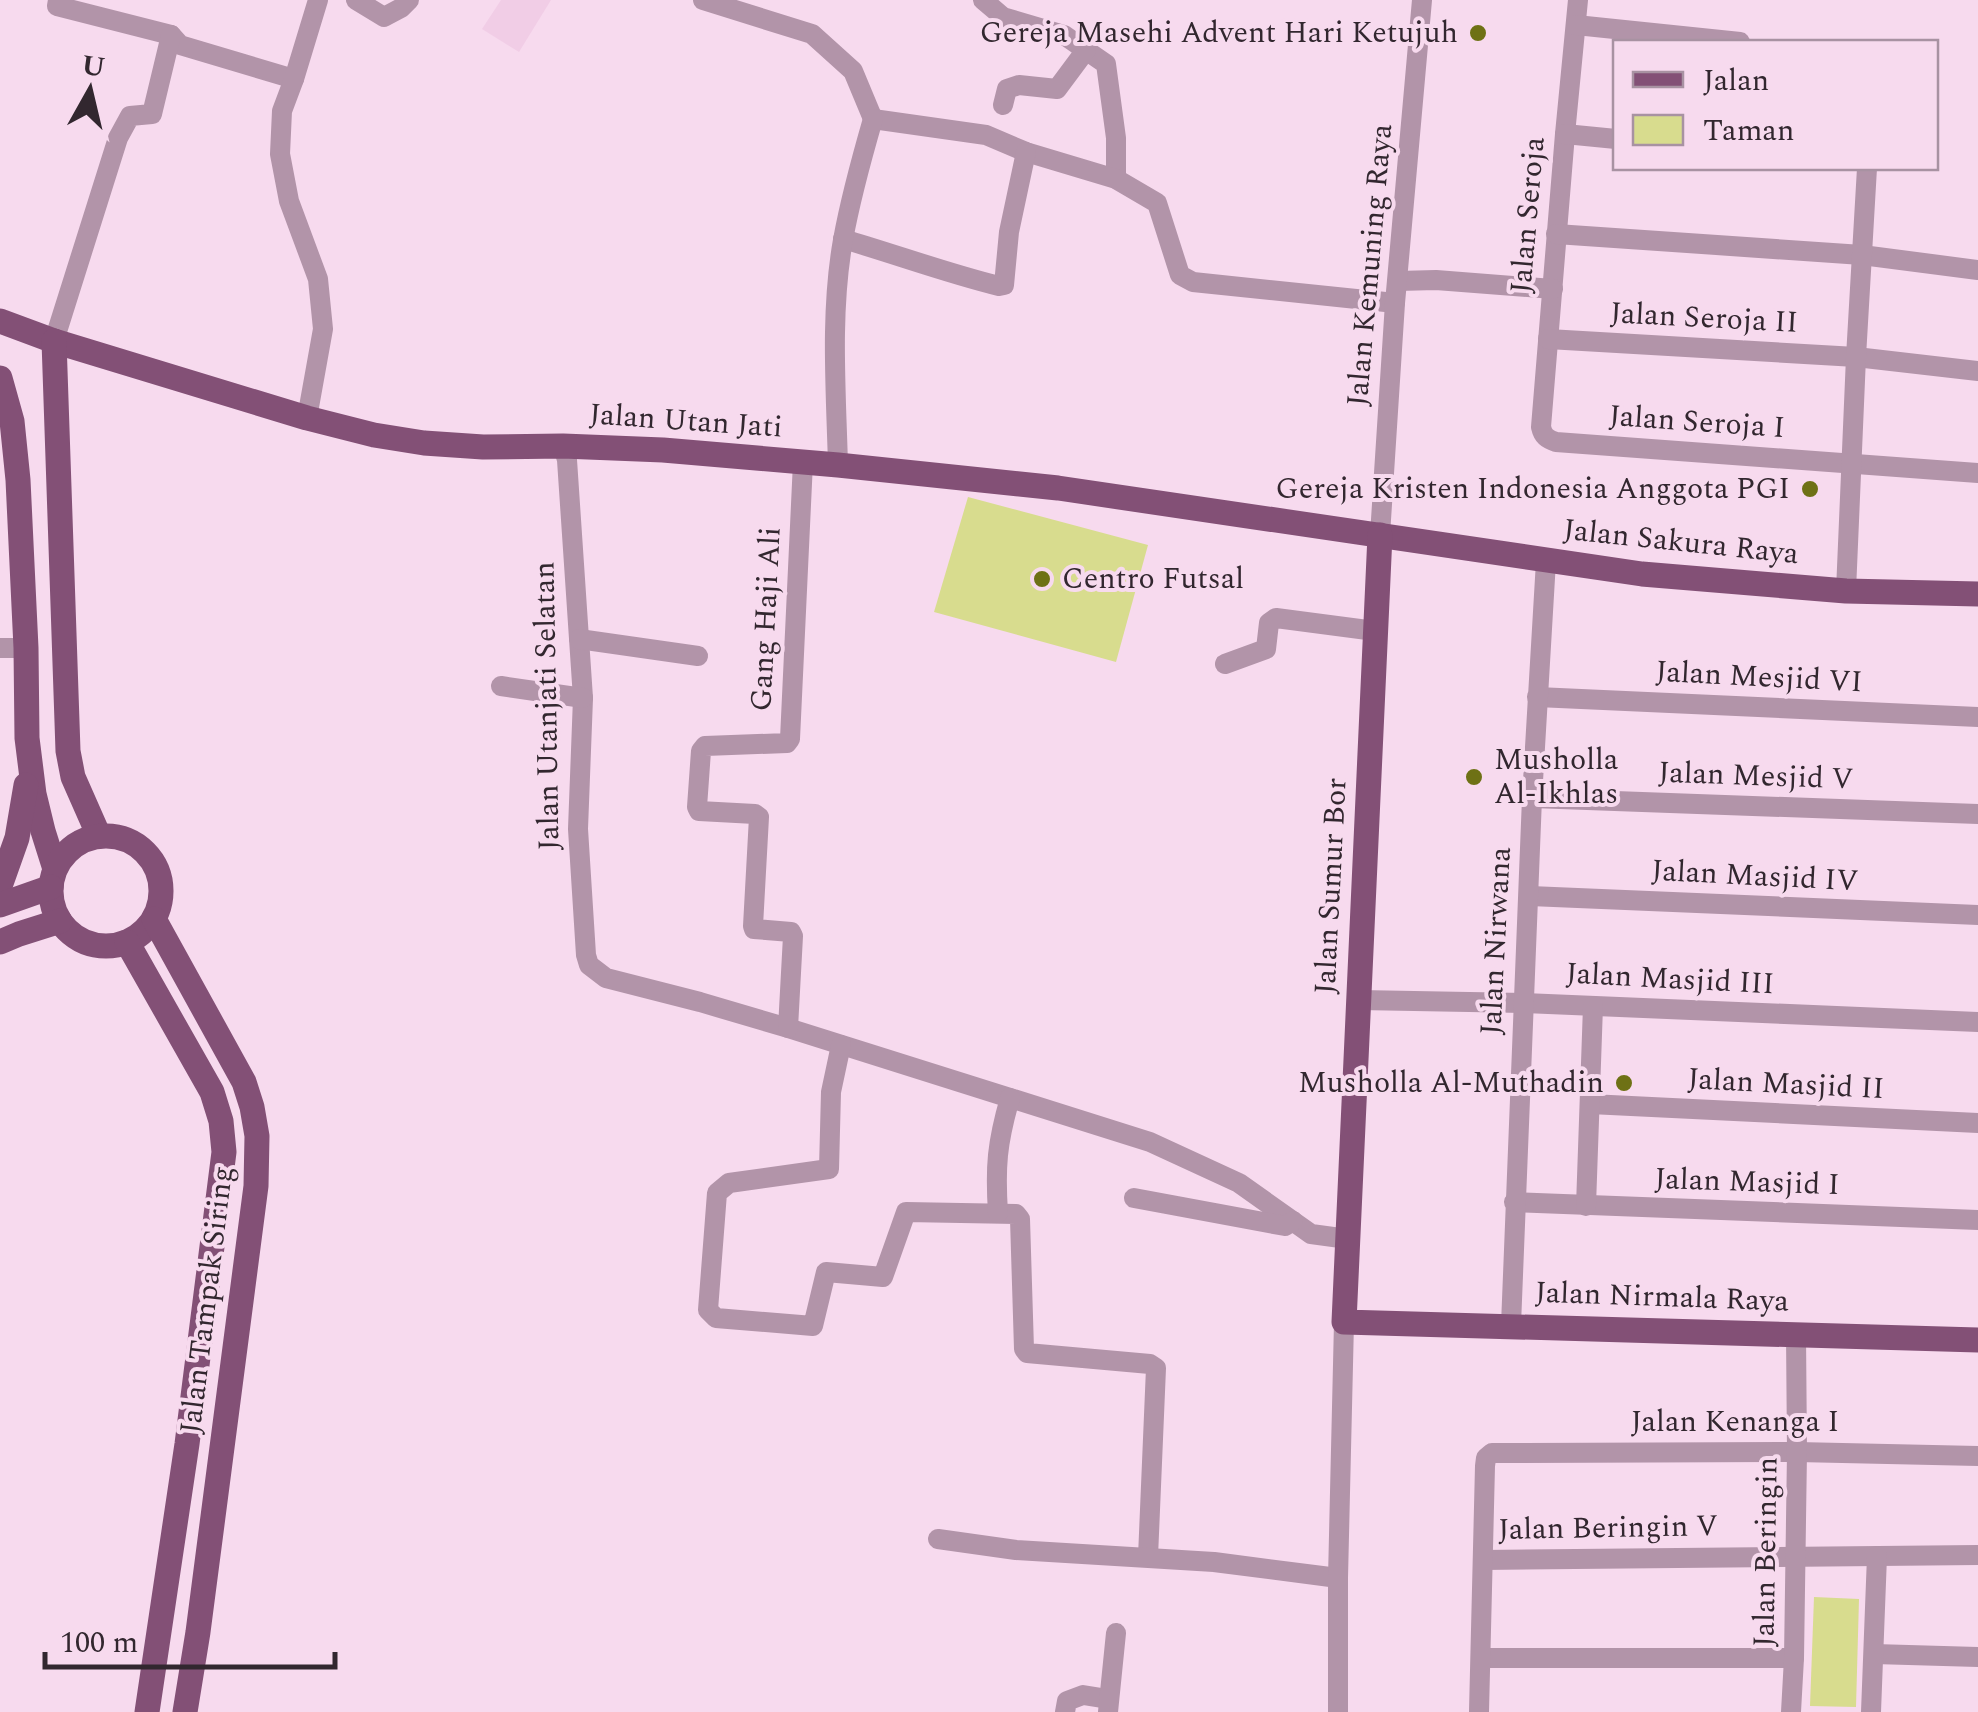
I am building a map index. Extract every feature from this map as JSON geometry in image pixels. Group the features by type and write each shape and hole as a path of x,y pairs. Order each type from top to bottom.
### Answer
{"main road":[{"name":"Jalan Utan Jati","path":"0,321 54,341 374,435 483,448 662,450 838,465 1058,488 1368,533"},
{"path":"54,341 68,751 73,777 98,836"},
{"path":"55,378 69,357 91,352"},
{"path":"0,378 15,444 13,648 40,821 53,878 53,908 67,930 80,940 111,946 138,936 154,919 161,889 159,874 142,849 114,836 98,836 80,842 66,853 53,878 0,905"},
{"name":"Jalan Sakura Raya","path":"1368,533 1642,574 1846,591 1978,594"},
{"name":"Jalan Sumur Bor","path":"1344,1322 1330,1237 1359,1000 1378,580 1368,533"},
{"path":"1378,580 1385,555 1407,542 1420,542"},
{"path":"0,886 21,818 27,738"},
{"name":"Jalan Tampak Siring","path":"154,919 244,1082 255,1118 258,1149 185,1712"},
{"path":"0,942 60,921"},
{"name":"Jalan Tampak Siring","path":"127,942 212,1092 224,1152 187,1444 147,1712"},
{"name":"Jalan Nirmala Raya","path":"1344,1322 1978,1340"}],"street":[{"path":"58,0 57,6 171,36 180,44 294,79"},
{"path":"307,418 323,329 318,279 288,201 280,154 282,111 318,0"},
{"path":"356,0 384,17 409,0"},
{"path":"704,0 812,34 854,71 873,119 843,239 836,336 838,465"},
{"path":"983,0 1002,17 1064,36 1106,64 1114,119 1116,178"},
{"name":"Jalan Kemuning Raya","path":"1368,533 1396,303 1422,0"},
{"name":"Jalan Seroja","path":"1542,434 1578,0"},
{"path":"1576,25 1721,40"},
{"path":"54,341 118,138 130,116 152,114 171,36"},
{"path":"1002,105 1007,89 1019,85 1057,89 1086,50"},
{"path":"873,119 986,135 1026,152 1116,178 1157,204 1180,275 1193,282 1396,303"},
{"path":"1564,134 1613,138"},
{"path":"843,239 964,277 1004,285 1026,152"},
{"path":"1846,591 1867,170"},
{"path":"1556,234 1862,255 1978,270"},
{"path":"1398,281 1552,288"},
{"name":"Jalan Seroja II","path":"1548,338 1856,357 1978,371"},
{"name":"Jalan Seroja I","path":"1542,434 1556,442 1978,473"},
{"name":"Jalan Utanjati Selatan","path":"563,446 583,698 578,829 588,965 606,978 788,1028"},
{"name":"Gang Haji Ali","path":"788,1028 793,936 791,932 753,926 759,817 699,811 698,807 701,751 705,746 787,743 790,739 803,462"},
{"name":"Jalan Nirwana","path":"1511,1325 1532,798 1546,561"},
{"path":"1225,664 1266,648 1268,623 1276,618 1375,631"},
{"path":"579,639 698,656"},
{"path":"501,686 583,698"},
{"name":"Jalan Mesjid VI","path":"1537,697 1978,717"},
{"name":"Jalan Mesjid V","path":"1532,798 1978,814"},
{"name":"Jalan Masjid IV","path":"1530,896 1978,916"},
{"name":"Jalan Masjid III","path":"1359,1000 1524,1002 1978,1022"},
{"path":"1586,1206 1593,1006"},
{"path":"788,1028 1150,1142 1239,1183 1293,1220 1330,1237"},
{"path":"841,1046 831,1092 829,1169 729,1183 717,1193 708,1310 716,1318 813,1326 826,1272 883,1277 906,1212 1016,1214 1020,1219 1024,1349 1028,1353 1150,1364 1156,1368 1148,1556"},
{"path":"998,1214 999,1137 1010,1098"},
{"name":"Jalan Masjid II","path":"1590,1104 1978,1123"},
{"path":"1134,1198 1285,1226 1293,1220"},
{"name":"Jalan Masjid I","path":"1514,1202 1978,1220"},
{"name":"Jalan Sumur Bor","path":"1338,1712 1333,1578 1344,1322"},
{"name":"Jalan Beringin","path":"1791,1712 1796,1334"},
{"name":"Jalan Kenanga I","path":"1483,1560 1485,1466 1492,1453 1978,1456"},
{"path":"938,1540 1035,1552 1214,1562 1333,1578"},
{"name":"Jalan Beringin V","path":"1483,1560 1978,1555"},
{"path":"1871,1712 1877,1556"},
{"path":"1479,1712 1483,1560"},
{"path":"1066,1712 1067,1701 1084,1696 1108,1706 1116,1633"},
{"path":"1874,1654 1978,1657"},
{"path":"1482,1658 1794,1658"}],"shaded area":[{"path":"501,0 551,0 519,52 482,29"}],"green space":[{"name":"Centro Futsal","path":"968,497 1148,545 1116,662 934,612"},
{"path":"1814,1597 1859,1599 1856,1707 1810,1706"}],"place":[{"name":"Gereja Masehi Advent Hari Ketujuh","path":"1478,33"},
{"name":"Gereja Kristen Indonesia Anggota PGI","path":"1810,489"},
{"name":"Centro Futsal","path":"1042,579"},
{"name":"Musholla Al-Ikhlas","path":"1474,777"},
{"name":"Musholla Al-Muthadin","path":"1624,1083"}]}
